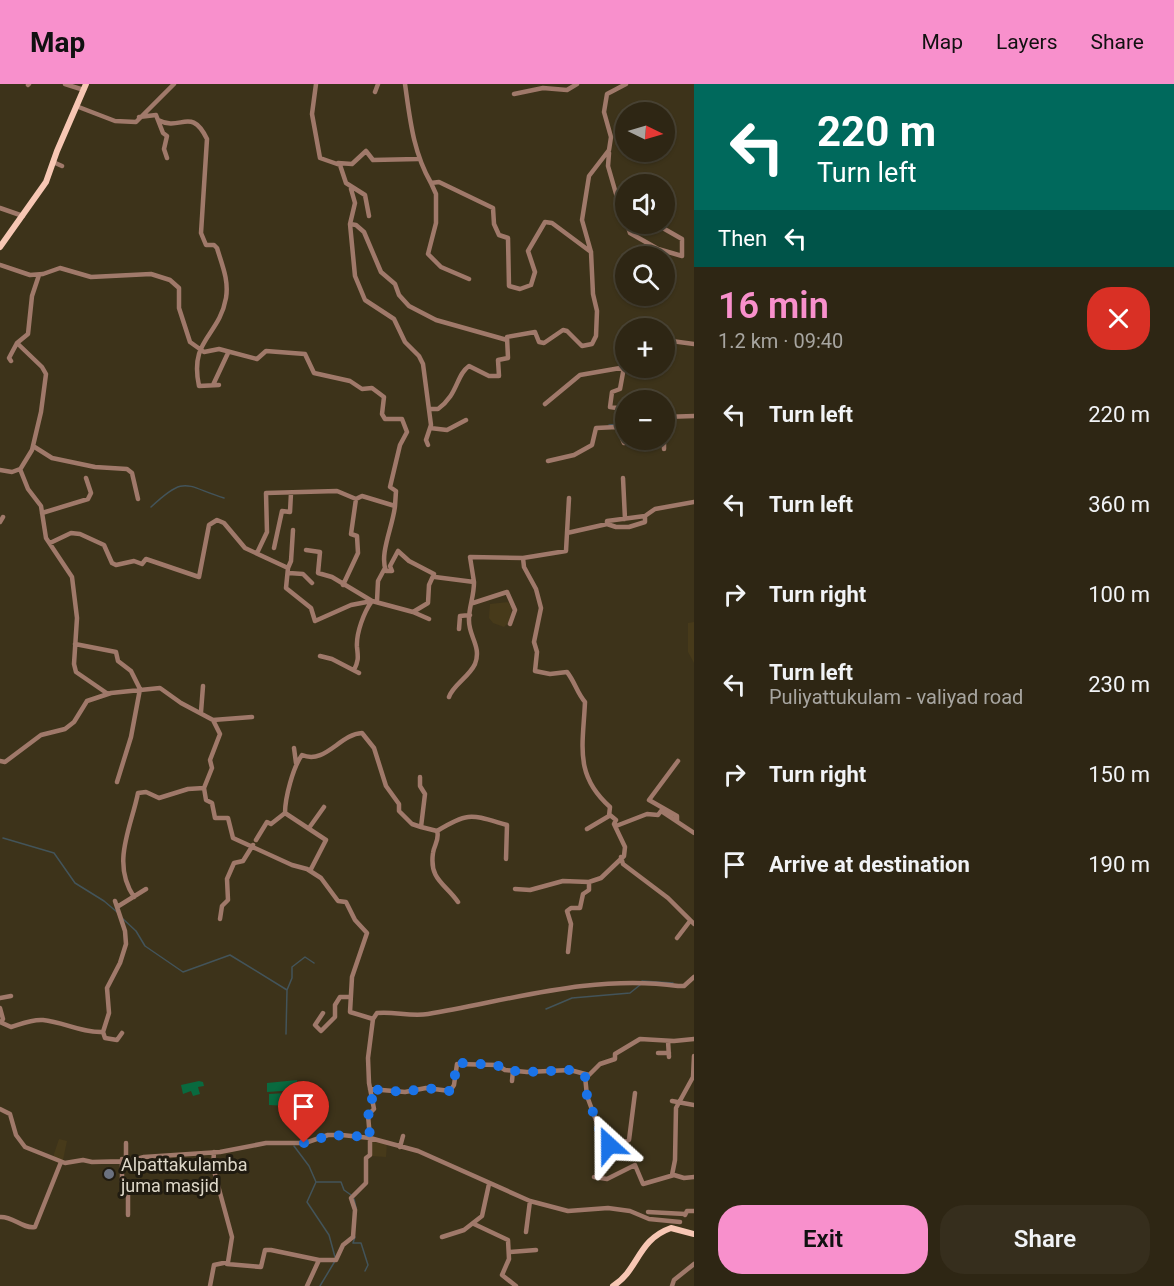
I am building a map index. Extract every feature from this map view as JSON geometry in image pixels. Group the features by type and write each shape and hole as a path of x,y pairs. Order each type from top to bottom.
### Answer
{"main road":[{"path":"1,245 46,182 85,87"},
{"path":"613,1286 625,1277 647,1242 666,1230 680,1225 694,1234"}],"street":[{"path":"65,84 85,87"},
{"path":"76,106 115,120 136,122 174,84"},
{"path":"316,84 312,114 318,150 323,160 352,164 366,151 370,159 378,161 418,159"},
{"path":"375,92 378,84"},
{"path":"405,84 418,159 436,194 437,213 428,254 441,267 469,279"},
{"path":"514,93 543,88 567,90 577,84"},
{"path":"615,191 608,166 611,137 604,112 605,98 607,94 626,84"},
{"path":"140,117 156,115 163,133 167,136 164,148 166,158"},
{"path":"158,120 163,123 196,123 203,128 207,139 201,233 206,245 214,245 217,248 227,287 222,315 200,348 197,367 199,386 216,385 228,353"},
{"path":"429,408 438,410 445,404 454,393 463,370 469,366 489,376 499,376 498,360 508,358 507,337 535,332 540,342 544,343 563,330 567,331 582,346 592,344 596,336 597,311 593,294 591,252 582,220 589,176 609,150"},
{"path":"53,162 62,166"},
{"path":"338,163 355,203 350,224 357,282 365,300 394,319 405,342 419,356 429,408 430,428 426,440 428,445"},
{"path":"431,183 447,185 493,208 494,224 499,235 508,238 509,286 520,289 531,285 536,272 528,251 545,222 552,223 591,252"},
{"path":"351,189 364,195 369,216"},
{"path":"0,208 23,216"},
{"path":"350,224 364,232 381,272 395,284 399,295 409,306 436,320 507,340"},
{"path":"632,234 658,249 682,256 682,239 673,234"},
{"path":"0,265 22,273 39,275 60,267 91,277 151,274 170,280 179,288 178,308 190,342 204,352 219,350 257,359 266,351 305,354 314,373 350,381 362,389 372,388 384,397 382,414 385,419 402,419 407,432 400,445 390,486 396,491 393,527 387,539 385,568 378,581 375,601 365,614 359,636 357,672 332,658 320,656"},
{"path":"11,361 10,357 17,343 28,334 32,296 39,275"},
{"path":"675,341 694,344"},
{"path":"17,343 45,370 43,402 33,446 21,468"},
{"path":"545,404 580,375 615,368"},
{"path":"615,391 612,392 610,407 615,408"},
{"path":"675,417 694,416"},
{"path":"430,428 447,430 466,420"},
{"path":"548,461 574,455 592,445 596,428 615,427"},
{"path":"33,446 52,458 95,467 127,469 132,473 138,499"},
{"path":"0,470 12,472 20,469 42,513 46,538 72,578 77,618 76,672 108,694"},
{"path":"623,477 625,519"},
{"path":"42,513 88,499 91,493 86,478"},
{"path":"257,553 267,532 266,493 337,491 356,499 362,496 395,506"},
{"path":"274,548 282,511 290,512 291,493"},
{"path":"449,697 475,663 478,650 470,615 474,582 470,557 523,558 566,551 568,498"},
{"path":"343,585 358,553 357,537 351,534 356,499"},
{"path":"567,533 607,524 607,521 645,516 655,509 694,502"},
{"path":"607,524 616,528 629,527 645,522 645,516"},
{"path":"50,543 70,533 80,534 104,545 112,563 116,565 134,561 142,564 146,559 199,577 209,525 217,520 224,523 245,548 289,570 303,574 309,583 312,583"},
{"path":"293,530 286,588 311,608 315,621 351,605 375,601"},
{"path":"306,550 319,550 318,573 332,577 375,601 429,619"},
{"path":"385,568 386,572 392,571 390,566 398,551 409,561 434,574 435,577 474,582"},
{"path":"523,558 524,567 536,589 541,608 534,642 537,652 536,671 567,672 585,702 581,754 593,791 610,807 610,815"},
{"path":"413,612 428,603 429,585 435,577"},
{"path":"473,603 507,592 515,610 510,624"},
{"path":"459,628 460,616 470,615"},
{"path":"75,645 116,652 118,661 131,671 140,690 131,736 117,782"},
{"path":"201,712 203,686"},
{"path":"0,761 5,762 41,735 64,729 79,718 87,701 108,694 160,688 181,703 213,720 220,734 210,760 211,776 204,788 206,800 212,803 215,818 228,818 233,837 310,871 321,878 338,900 345,900 355,920 367,933 353,973 350,997 352,1015 373,1019"},
{"path":"213,720 252,717"},
{"path":"256,840 264,824 267,822 272,824 285,813 286,797 296,764 302,755 314,757 324,754 339,742 362,733 374,748 386,786 399,804 399,811 412,824 437,831 461,816 468,815 507,825 506,859"},
{"path":"294,748 296,764"},
{"path":"678,761 649,800 676,816 678,822"},
{"path":"420,777 420,786 425,794 421,827"},
{"path":"134,897 125,880 122,856 128,822 138,802 138,794 146,792 159,798 188,789 204,788"},
{"path":"309,828 324,807"},
{"path":"616,826 647,814 658,815 661,811 694,833"},
{"path":"285,813 326,842 318,851 310,871"},
{"path":"587,829 610,815"},
{"path":"515,889 542,888 563,881 589,882 601,878 621,857 625,847 614,824 616,820 610,815"},
{"path":"437,831 439,835 433,853 436,876 458,902"},
{"path":"220,919 222,906 228,900 227,879 234,863 243,861 253,845"},
{"path":"621,857 623,864 668,898 692,922 677,938"},
{"path":"568,952 570,924 567,911 571,908 580,908 583,894 589,890 589,882"},
{"path":"117,907 146,889"},
{"path":"115,901 126,944 120,963 107,988 109,1013 103,1032 105,1038 117,1040 122,1033"},
{"path":"210,1286 214,1265 261,1267 265,1250 320,1260 336,1260 343,1245 352,1240 355,1210 353,1196 366,1182 366,1158 370,1155 368,1115 374,1109 374,1103 370,1089 369,1040 373,1019 377,1013 413,1016 429,1014 583,984 628,981 684,986 694,977"},
{"path":"0,998 10,996"},
{"path":"323,1013 315,1025 321,1031 335,1017 334,1008 340,997 350,997"},
{"path":"0,1008 3,1019 0,1022 11,1027 44,1020 68,1028 103,1032"},
{"path":"370,1089 405,1092 426,1088 450,1091 454,1085 456,1064 497,1065 505,1070 551,1073 570,1070 589,1076 600,1064 615,1059 615,1054 640,1039 694,1040"},
{"path":"658,1053 669,1055 668,1041"},
{"path":"672,1175 675,1160 673,1132 678,1102 693,1077 694,1056"},
{"path":"512,1081 513,1070"},
{"path":"585,1076 587,1096 605,1145 601,1158"},
{"path":"605,1145 629,1140 635,1093"},
{"path":"672,1101 694,1105"},
{"path":"0,1109 12,1117 16,1136 25,1147 62,1162 214,1152 266,1143 304,1143 331,1135 370,1138 418,1151 530,1201 573,1212 608,1208 630,1211 648,1219 680,1225 685,1214"},
{"path":"400,1147 403,1136"},
{"path":"126,1143 122,1182 128,1185 128,1215"},
{"path":"214,1152 213,1167 232,1237 227,1264"},
{"path":"0,1217 6,1217 28,1228 35,1227 62,1162"},
{"path":"594,1177 608,1179 635,1165 643,1185 672,1175 684,1179 694,1177"},
{"path":"442,1237 474,1224 482,1216 489,1184"},
{"path":"526,1232 530,1201"},
{"path":"648,1212 685,1214 694,1211"},
{"path":"474,1224 508,1240 510,1252 502,1275 516,1286"},
{"path":"510,1252 536,1250"},
{"path":"307,1286 320,1260"},
{"path":"672,1286 674,1280 694,1264"}],"shaded area":[{"path":"508,602 512,608 509,622 504,627 493,623 489,618 490,604"},
{"path":"694,622 694,663 688,652 688,623"},
{"path":"59,1139 67,1141 63,1160 53,1157"},
{"path":"372,1142 387,1143 386,1157 371,1156"}],"green space":[{"path":"297,1080 297,1090 267,1092 267,1083"},
{"path":"203,1082 204,1086 198,1087 200,1094 193,1096 191,1091 183,1094 181,1085"},
{"path":"286,1093 286,1106 269,1105 269,1094"}],"waterway":[{"path":"609,425 615,424"},
{"path":"151,507 179,486 193,487 224,498"},
{"path":"3,838 54,853 75,883 117,912"},
{"path":"122,918 136,931 145,946 183,972 230,955 287,990"},
{"path":"286,1034 287,990 292,978 292,967 305,957 314,963"},
{"path":"642,981 673,983"},
{"path":"546,1009 572,998 630,993 640,985"},
{"path":"294,1146 309,1166 316,1182 341,1182 344,1190 351,1195"},
{"path":"316,1182 307,1202 329,1235 335,1257"},
{"path":"354,1199 356,1208"},
{"path":"355,1237 353,1243 361,1243 368,1265 365,1271"},
{"path":"320,1286 335,1261"}],"place":[{"name":"Alpattakulamba juma masjid","path":"109,1174"}],"route":[{"path":"304,1143 331,1135 370,1137 368,1115 373,1112 374,1103 370,1089 417,1092 426,1088 450,1091 454,1085 456,1064 461,1063 497,1065 503,1070 527,1072 551,1073 570,1070 585,1076 587,1096 596,1115 605,1145 609,1145"}]}
